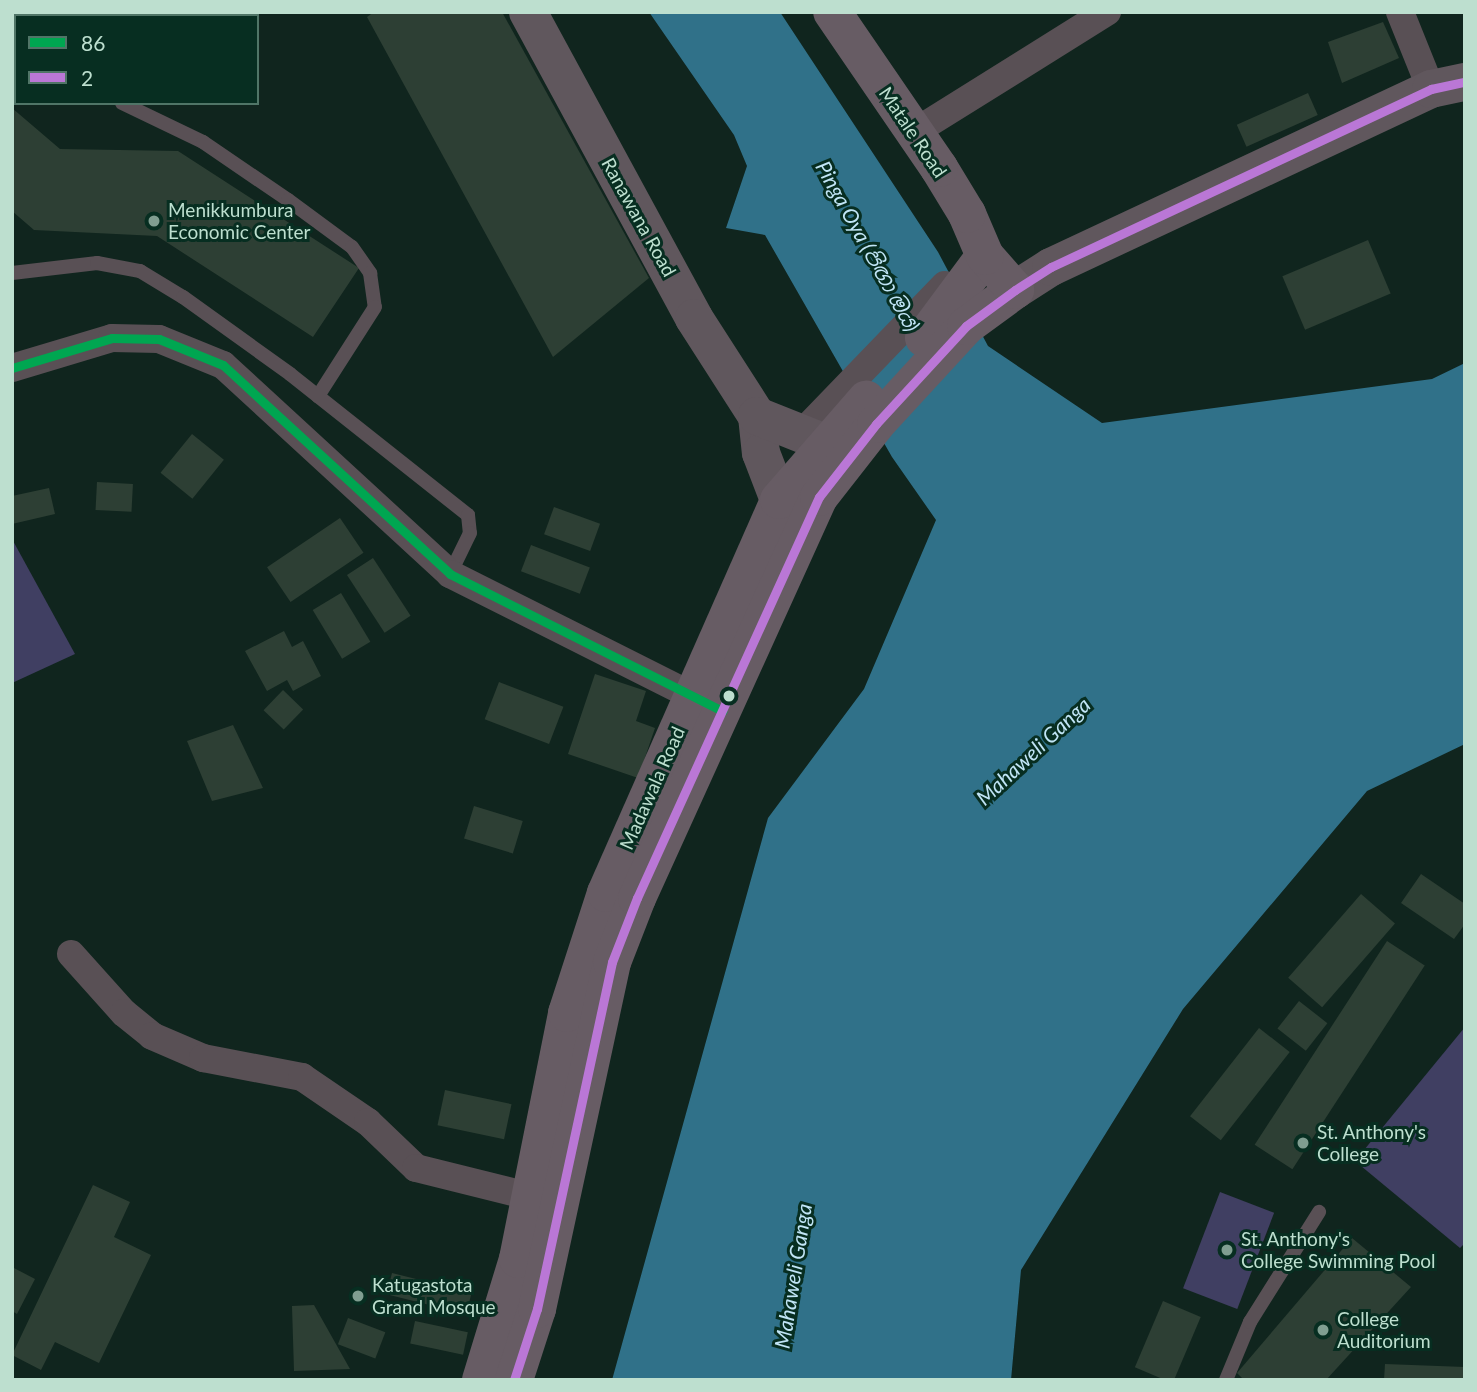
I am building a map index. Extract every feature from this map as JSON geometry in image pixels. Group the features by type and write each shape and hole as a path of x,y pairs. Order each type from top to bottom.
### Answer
{"highway":[{"name":"Matale Road","path":"832,12 967,214 974,264 1015,290"},
{"name":"Madawala Road","path":"514,1380 537,1309 612,962 779,500 974,264"},
{"name":"Madawala Road","path":"481,1380 500,1325 532,1197 567,1013 589,940 707,704 819,497 844,424 1015,290"},
{"path":"779,500 819,497"}],"main road":[{"name":"Ranawana Road","path":"528,12 694,318 757,416"},
{"name":"Madawala Road","path":"1015,290 1051,267 1448,85"},
{"name":"Madawala Road","path":"974,264 1021,269 1051,267"},
{"path":"779,500 761,453 757,416 844,424"}],"street":[{"path":"913,133 1107,12"},
{"path":"1400,12 1448,85"},
{"path":"12,368 112,338 159,339 223,365 450,574 707,704"},
{"path":"71,954 124,1013 152,1035 203,1058 302,1077 368,1122 416,1168 532,1197"}],"lane":[{"path":"126,105 203,142 267,186 352,247 370,273 375,307 318,396"},
{"path":"12,273 97,263 140,271 318,396 468,515 470,533 450,574"},
{"path":"1226,1380 1250,1322 1319,1212"}],"shaded area":[{"path":"12,539 75,654 12,683"},
{"path":"1465,1027 1465,1243 1460,1248 1355,1161"},
{"name":"St. Anthony's College Swimming Pool","path":"1220,1192 1274,1213 1237,1309 1183,1288"}],"water":[{"path":"649,12 780,12 938,252 988,346 1102,423 1432,379 1465,363 1465,744 1367,791 1183,1009 1021,1270 1011,1380 612,1380 768,818 864,689 936,520 892,457 765,235 726,228 747,166 734,135"}],"building":[{"path":"187,12 193,14 126,14"},
{"path":"374,12 502,12 649,278 553,357 367,17"},
{"path":"1383,22 1399,58 1342,83 1328,42"},
{"path":"1308,93 1318,115 1247,147 1237,125"},
{"name":"Menikkumbura Economic Center","path":"12,108 60,149 178,151 359,268 313,337 157,236 34,230 12,211"},
{"path":"1368,240 1391,293 1305,330 1282,276"},
{"path":"192,434 224,460 192,499 161,473"},
{"path":"97,482 133,484 131,512 96,510"},
{"path":"49,488 55,514 12,524 12,496"},
{"path":"554,507 600,524 590,551 544,534"},
{"path":"340,518 363,553 291,602 267,567"},
{"path":"531,545 590,568 580,594 521,571"},
{"path":"373,558 411,616 385,633 347,575"},
{"path":"341,593 370,642 342,659 313,610"},
{"path":"284,631 292,647 303,641 321,676 293,691 287,680 267,691 245,651"},
{"path":"595,674 646,691 636,721 655,728 638,778 568,754"},
{"path":"499,682 563,707 549,744 485,719"},
{"path":"283,690 303,709 284,730 264,710"},
{"path":"233,725 263,788 212,801 187,741"},
{"path":"474,806 523,821 513,853 464,839"},
{"path":"1421,874 1465,904 1465,924 1454,939 1401,903"},
{"path":"1361,894 1395,924 1322,1007 1288,978"},
{"path":"1387,941 1425,966 1292,1169 1255,1145"},
{"path":"1299,1001 1327,1023 1306,1051 1277,1029"},
{"path":"1259,1028 1290,1052 1221,1140 1190,1116"},
{"path":"445,1090 512,1104 504,1139 438,1125"},
{"path":"93,1185 130,1202 114,1237 151,1255 99,1363 55,1342 41,1370 12,1355"},
{"name":"College Auditorium","path":"1352,1238 1411,1287 1326,1380 1244,1380 1237,1373"},
{"path":"12,1267 35,1279 17,1314 12,1311"},
{"path":"392,1273 472,1293 466,1314 387,1294"},
{"path":"1163,1301 1201,1317 1174,1380 1165,1380 1135,1367"},
{"path":"314,1305 350,1369 294,1371 292,1306"},
{"path":"348,1318 385,1332 375,1358 338,1344"},
{"path":"415,1321 468,1332 463,1355 410,1343"},
{"path":"1385,1364 1465,1367 1465,1380 1384,1380"}],"transit line":[{"name":"2","path":"514,1380 537,1309 612,962 637,898 819,497 876,424 966,326 1015,290 1051,267 1431,89 1465,82"},
{"name":"86","path":"12,368 112,338 159,339 223,365 450,574 722,711"}],"place":[{"name":"Menikkumbura Economic Center","path":"154,221"},
{"name":"St. Anthony's College","path":"1303,1143"},
{"name":"St. Anthony's College Swimming Pool","path":"1227,1250"},
{"name":"Katugastota Grand Mosque","path":"358,1296"},
{"name":"College Auditorium","path":"1323,1330"}],"water label":[{"name":"Pinga Oya (පිඟා ඔය)","path":"868,246"},
{"name":"Mahaweli Ganga","path":"1033,751"},
{"name":"Mahaweli Ganga","path":"793,1276"}]}
